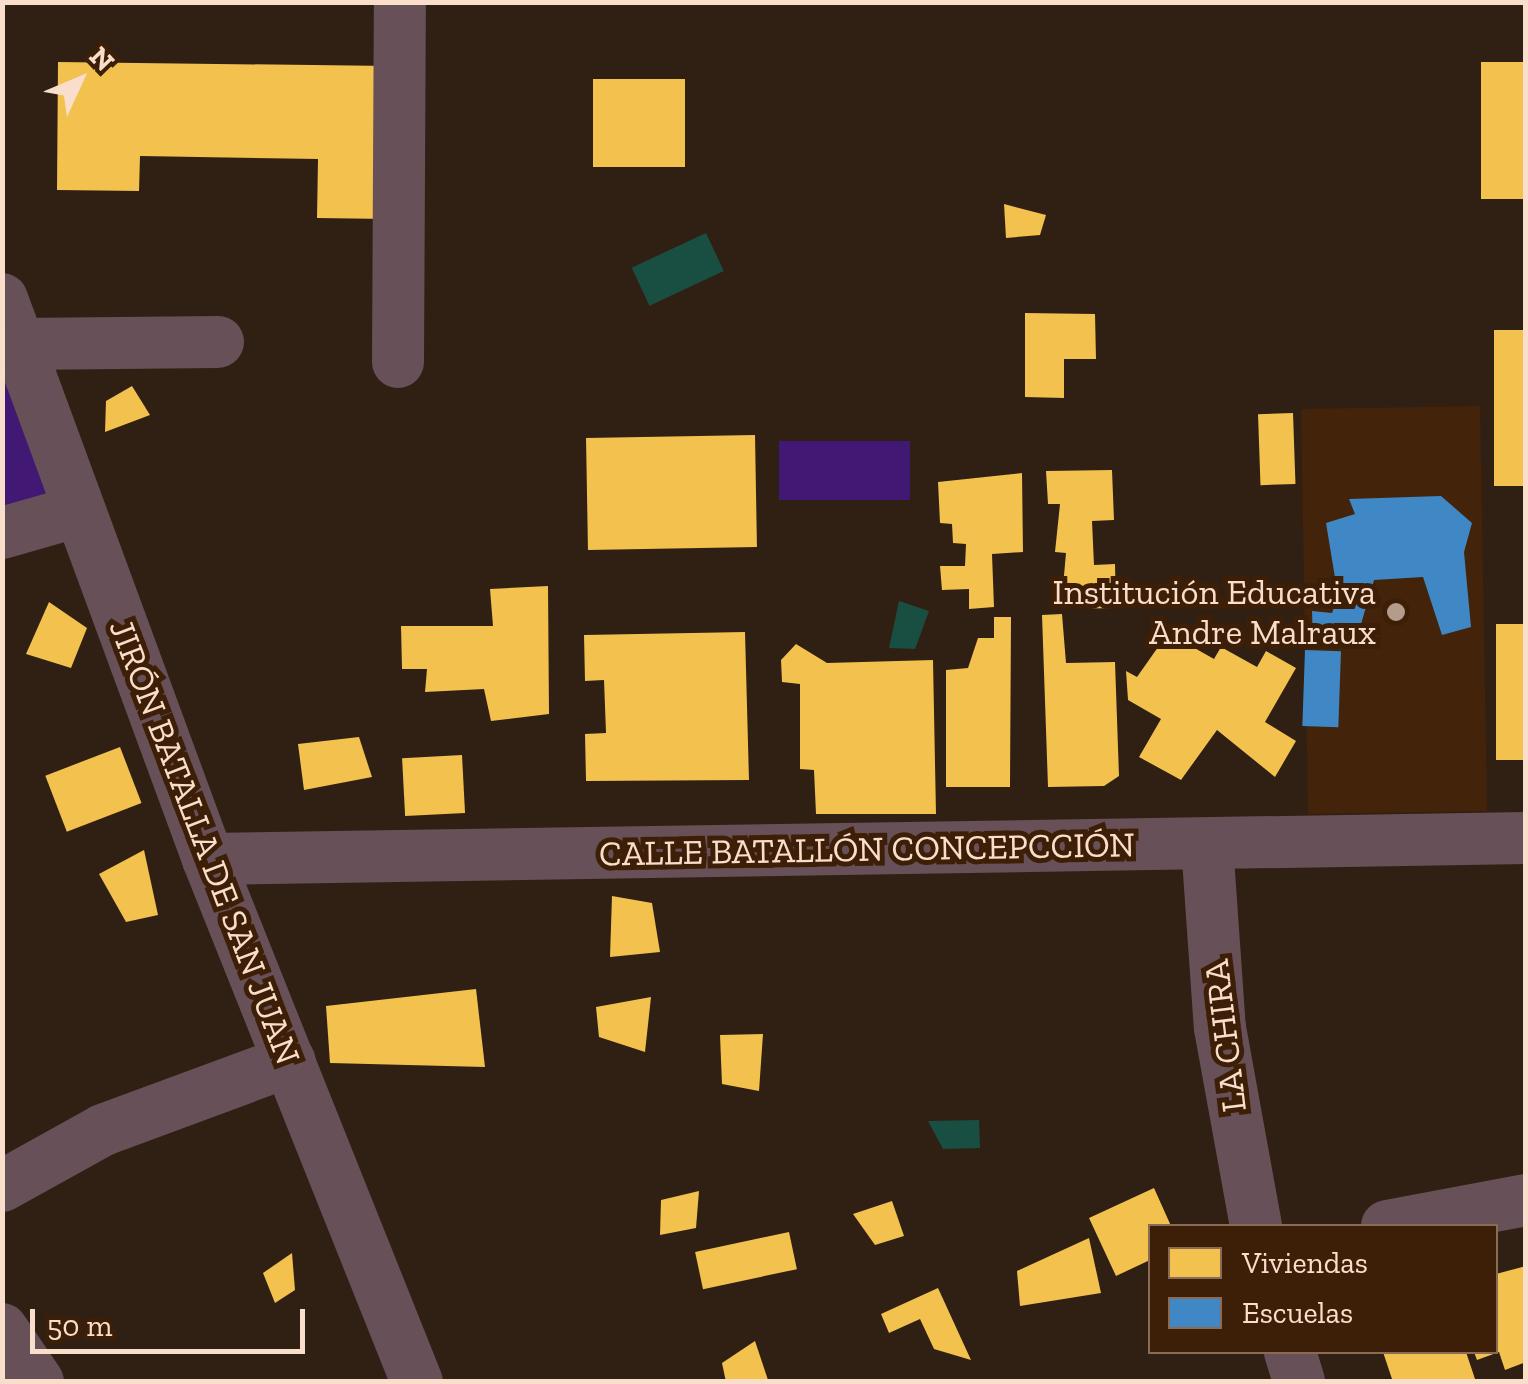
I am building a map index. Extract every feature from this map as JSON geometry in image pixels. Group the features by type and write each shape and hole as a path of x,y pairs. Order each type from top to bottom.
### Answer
{"street":[{"path":"398,362 400,2"},
{"path":"10,321 218,342"},
{"name":"JIRÓN BATALLA DE SAN JUAN","path":"10,321 208,859 417,1382"},
{"path":"2,533 79,511"},
{"name":"CALLE BATALLÓN CONCEPCCIÓN","path":"208,859 1526,838"},
{"name":"LA CHIRA","path":"1206,844 1220,1028 1256,1224"},
{"path":"2,1186 103,1130 290,1061"},
{"path":"1398,1224 1526,1200"},
{"path":"2,1328 38,1382"},
{"path":"1291,1354 1299,1382"}],"shaded area":[{"path":"2,350 53,498 3,511"},
{"name":"Institución Educativa Andre Malraux","path":"1480,406 1487,811 1308,814 1301,409"},
{"path":"779,441 910,441 910,500 779,500"}],"water":[{"path":"706,233 724,271 649,306 632,268"},
{"path":"899,601 929,611 915,649 889,648"},
{"path":"979,1120 980,1148 943,1149 928,1121"}],"building: Viviendas":[{"path":"58,62 391,66 389,219 317,218 318,159 140,156 139,191 57,190"},
{"path":"1481,62 1526,62 1526,199 1481,199"},
{"path":"593,79 685,79 685,167 593,167"},
{"path":"1004,204 1046,215 1040,235 1006,238"},
{"path":"1025,313 1095,314 1096,359 1064,359 1064,398 1025,397"},
{"path":"1494,330 1526,330 1526,486 1494,486"},
{"path":"132,386 150,415 105,432 106,401"},
{"path":"1293,413 1295,484 1260,485 1258,414"},
{"path":"755,435 757,547 588,550 586,438"},
{"path":"1112,470 1114,520 1092,521 1094,565 1115,564 1116,608 1061,609 1066,553 1055,552 1060,504 1048,504 1046,471"},
{"path":"1022,473 1023,552 992,554 994,607 969,609 969,589 942,590 940,566 965,566 966,544 953,543 952,524 940,523 938,482"},
{"path":"548,586 549,714 491,721 484,689 425,692 427,669 402,669 401,626 493,626 490,589"},
{"path":"49,602 87,628 71,668 26,654"},
{"path":"1062,614 1066,663 1115,662 1119,776 1104,786 1048,787 1042,615"},
{"path":"994,617 1011,617 1010,787 946,787 946,670 968,668 978,638 994,638"},
{"path":"1496,624 1526,624 1526,760 1496,760"},
{"path":"745,632 749,780 586,781 585,734 606,733 604,680 585,681 584,635"},
{"path":"1168,633 1214,659 1221,647 1257,667 1266,651 1296,668 1265,722 1296,741 1275,777 1217,730 1181,780 1139,757 1161,719 1128,700 1126,671 1137,677"},
{"path":"796,644 827,663 933,660 936,814 816,814 814,770 800,769 800,684 782,682 781,660"},
{"path":"359,737 372,777 304,790 298,744"},
{"path":"120,747 142,803 67,832 45,776"},
{"path":"462,755 465,813 405,816 402,758"},
{"path":"144,850 158,915 126,922 99,874"},
{"path":"612,896 652,903 660,952 610,957"},
{"path":"476,989 485,1067 330,1063 326,1006"},
{"path":"651,997 645,1052 599,1037 596,1007"},
{"path":"763,1034 759,1091 722,1084 720,1035"},
{"path":"1154,1188 1170,1224 1148,1224 1148,1261 1116,1276 1089,1218"},
{"path":"699,1191 696,1228 660,1235 661,1200"},
{"path":"892,1201 904,1236 875,1245 853,1214"},
{"path":"789,1232 797,1269 703,1289 695,1252"},
{"path":"1089,1238 1101,1293 1020,1306 1017,1271"},
{"path":"292,1253 295,1290 275,1303 263,1273"},
{"path":"1526,1266 1526,1362 1505,1370 1498,1352 1498,1273"},
{"path":"938,1288 971,1360 934,1349 920,1319 889,1333 881,1314"},
{"path":"755,1341 768,1380 726,1382 722,1363"},
{"path":"1384,1354 1467,1354 1475,1379 1393,1382"}],"building: Escuelas":[{"path":"1441,496 1472,523 1464,552 1471,627 1442,635 1423,577 1374,580 1356,641 1313,645 1312,611 1332,613 1338,596 1326,523 1355,514 1349,499"},
{"path":"1305,650 1341,651 1338,727 1302,726"}],"place":[{"name":"Institución Educativa Andre Malraux","path":"1396,612"}]}
